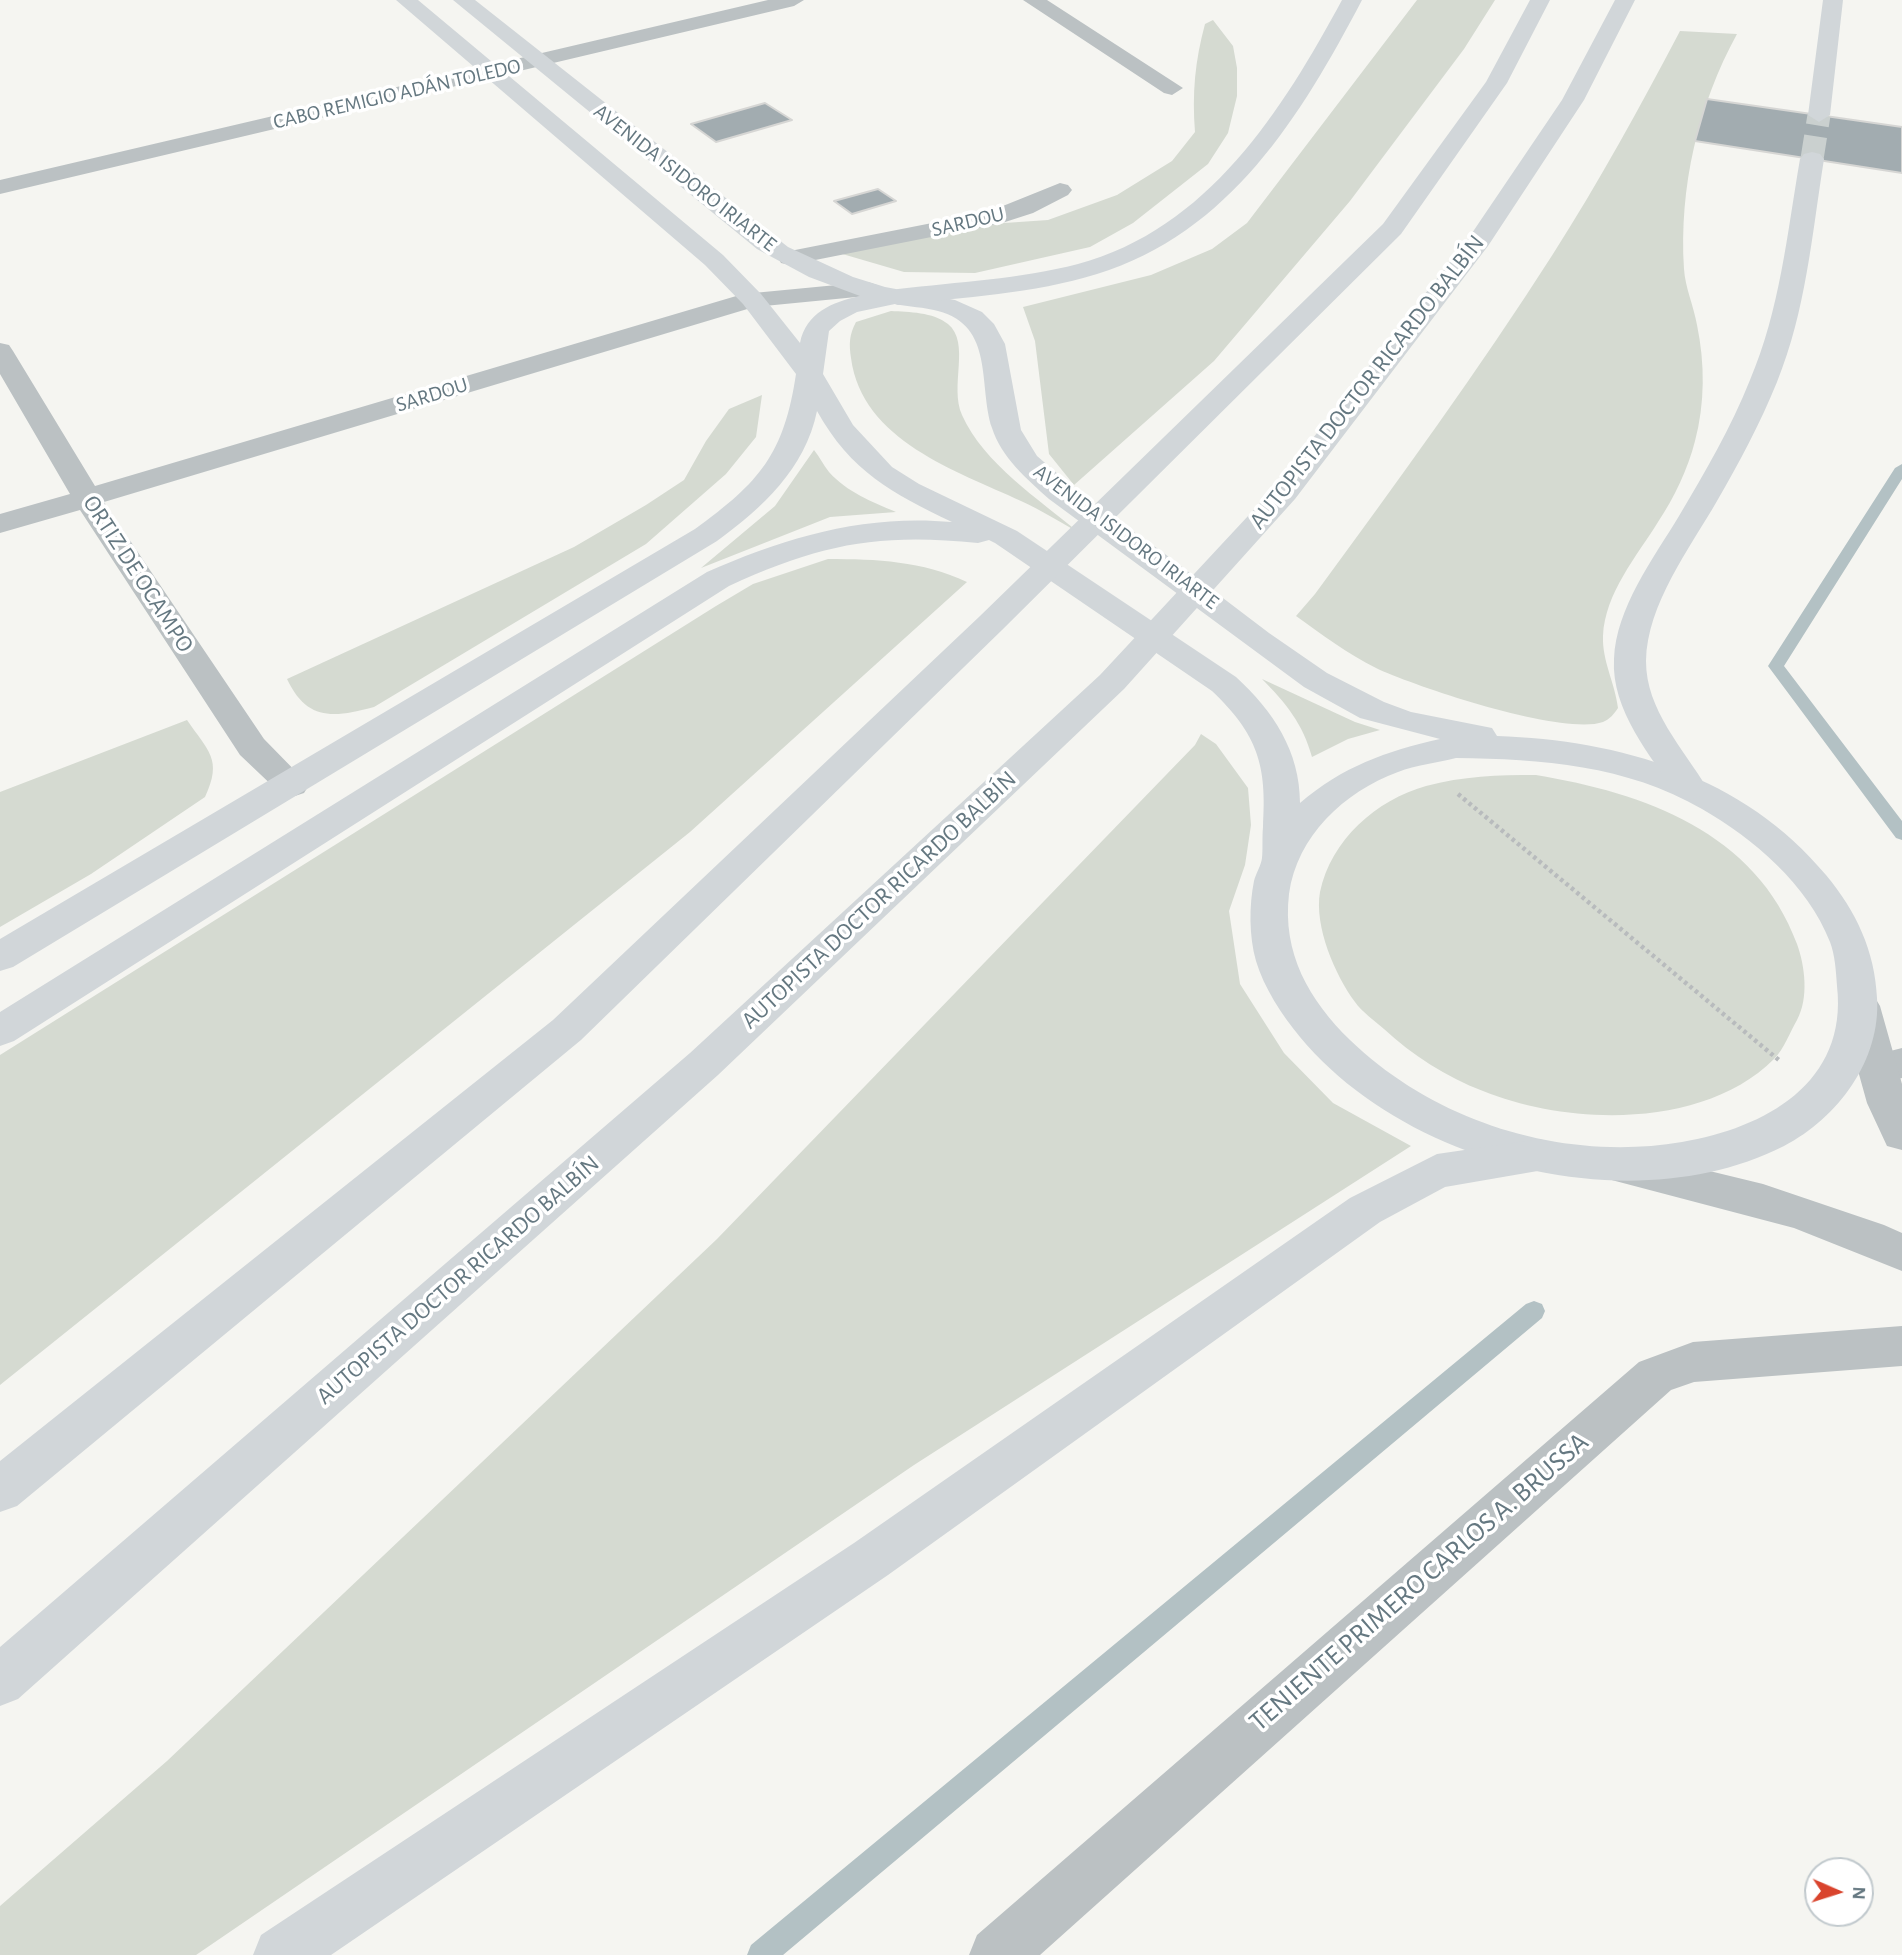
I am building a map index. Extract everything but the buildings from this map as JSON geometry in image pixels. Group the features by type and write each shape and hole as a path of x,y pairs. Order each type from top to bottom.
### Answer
{"main road":[{"name":"AVENIDA ISIDORO IRIARTE","path":"407,0 714,260 752,299 807,370 841,429 882,473 909,490 1006,537 1224,684 1247,703 1264,730 1281,773 1280,851"},
{"name":"AVENIDA ISIDORO IRIARTE","path":"463,0 536,61 780,252 868,290 956,308 985,328 991,341 1000,413 1012,442 1030,464 1065,494 1325,685 1371,709 1417,724 1540,747"},
{"path":"0,957 292,785 732,517 761,489 789,452 803,409 807,370 816,330 823,320 849,305 1088,269 1146,248 1193,218 1229,185 1266,142 1299,95 1352,0"},
{"path":"0,1490 567,1030 991,623 1392,229 1496,83 1539,0"},
{"name":"AUTOPISTA DOCTOR RICARDO BALBÍN","path":"0,1681 704,1064 1112,682 1285,493 1479,241 1573,100 1625,0"},
{"path":"1819,115 1833,0"},
{"path":"1690,788 1648,727 1631,677 1632,637 1647,598 1739,435 1766,373 1785,316 1812,159"},
{"path":"714,260 780,252"},
{"path":"0,1031 718,579 771,554 829,536 882,527 933,528 1006,537"},
{"path":"1455,747 1540,747 1616,761 1690,788 1760,830 1815,883 1850,943 1860,1006 1848,1058 1813,1104 1758,1139 1687,1160 1606,1164 1540,1156 1448,1126 1370,1081 1311,1025 1276,965 1267,905 1280,851 1320,801 1380,766 1455,747"},
{"path":"281,1955 871,1559 1365,1210 1437,1171 1540,1156"}],"street":[{"name":"CABO REMIGIO ADÁN TOLEDO","path":"0,187 794,0"},
{"path":"1034,0 1172,88"},
{"name":"SARDOU","path":"780,252 993,218 1025,208 1060,190"},
{"name":"SARDOU","path":"0,524 752,299 868,290"},
{"name":"ORTIZ DE OCAMPO","path":"0,351 87,498 252,747 292,785"},
{"path":"1860,1006 1890,1066 1886,1103 1902,1134"},
{"path":"1606,1164 1727,1190 1817,1218 1902,1253"},
{"name":"TENIENTE PRIMERO CARLOS A. BRUSSA","path":"997,1955 1655,1376 1693,1362 1902,1346"}],"path":[{"path":"1450,786 1788,1067"}],"shaded area":[{"path":"1417,0 1495,0 1464,49 1350,201 1214,361 1074,485 1049,454 1035,341 1023,307 1151,275 1212,249 1247,223"},
{"path":"1213,20 1233,46 1237,68 1237,96 1228,133 1208,164 1133,223 1090,247 975,273 904,272 839,253 990,224 1048,220 1117,195 1172,161 1195,132 1194,90 1199,51 1205,24"},
{"path":"1680,31 1737,34 1723,61 1702,118 1688,177 1683,238 1685,276 1697,325 1703,369 1698,427 1680,483 1623,576 1609,605 1603,636 1604,654 1618,708 1603,722 1556,722 1455,697 1376,668 1296,616 1407,468 1525,297 1603,172"},
{"path":"891,311 928,315 942,320 955,332 959,353 959,404 972,433 1014,480 1078,532 1036,508 969,478 916,449 893,432 873,411 859,387 851,358 851,335 856,322"},
{"path":"762,395 756,437 726,474 646,544 374,707 346,713 323,713 303,703 295,693 287,679 574,547 646,505 684,480 706,441 729,409"},
{"path":"814,450 829,472 844,485 896,512 830,517 701,568 775,506"},
{"path":"828,559 916,565 967,582 690,832 0,1385 0,1055 716,606 753,584"},
{"path":"1262,679 1355,722 1380,730 1348,739 1312,757 1304,734 1293,715"},
{"path":"187,720 207,748 213,764 213,773 205,797 91,874 0,927 0,792"},
{"path":"1201,734 1216,744 1248,788 1251,825 1245,865 1229,911 1240,984 1284,1053 1333,1103 1411,1146 914,1465 196,1955 0,1955 0,1906 167,1761 717,1239 1195,745"},
{"path":"1536,775 1617,793 1692,824 1725,846 1754,873 1778,905 1800,953 1804,972 1803,1002 1797,1020 1778,1055 1745,1082 1711,1098 1674,1109 1594,1115 1555,1111 1517,1103 1443,1072 1406,1048 1355,1002 1340,978 1328,950 1319,905 1326,873 1345,839 1373,812 1408,792 1453,780"}],"waterway":[{"path":"1902,468 1776,666 1902,834"},
{"path":"761,1955 1534,1311"}],"tunnel":[{"path":"1812,159 1819,115"}]}
